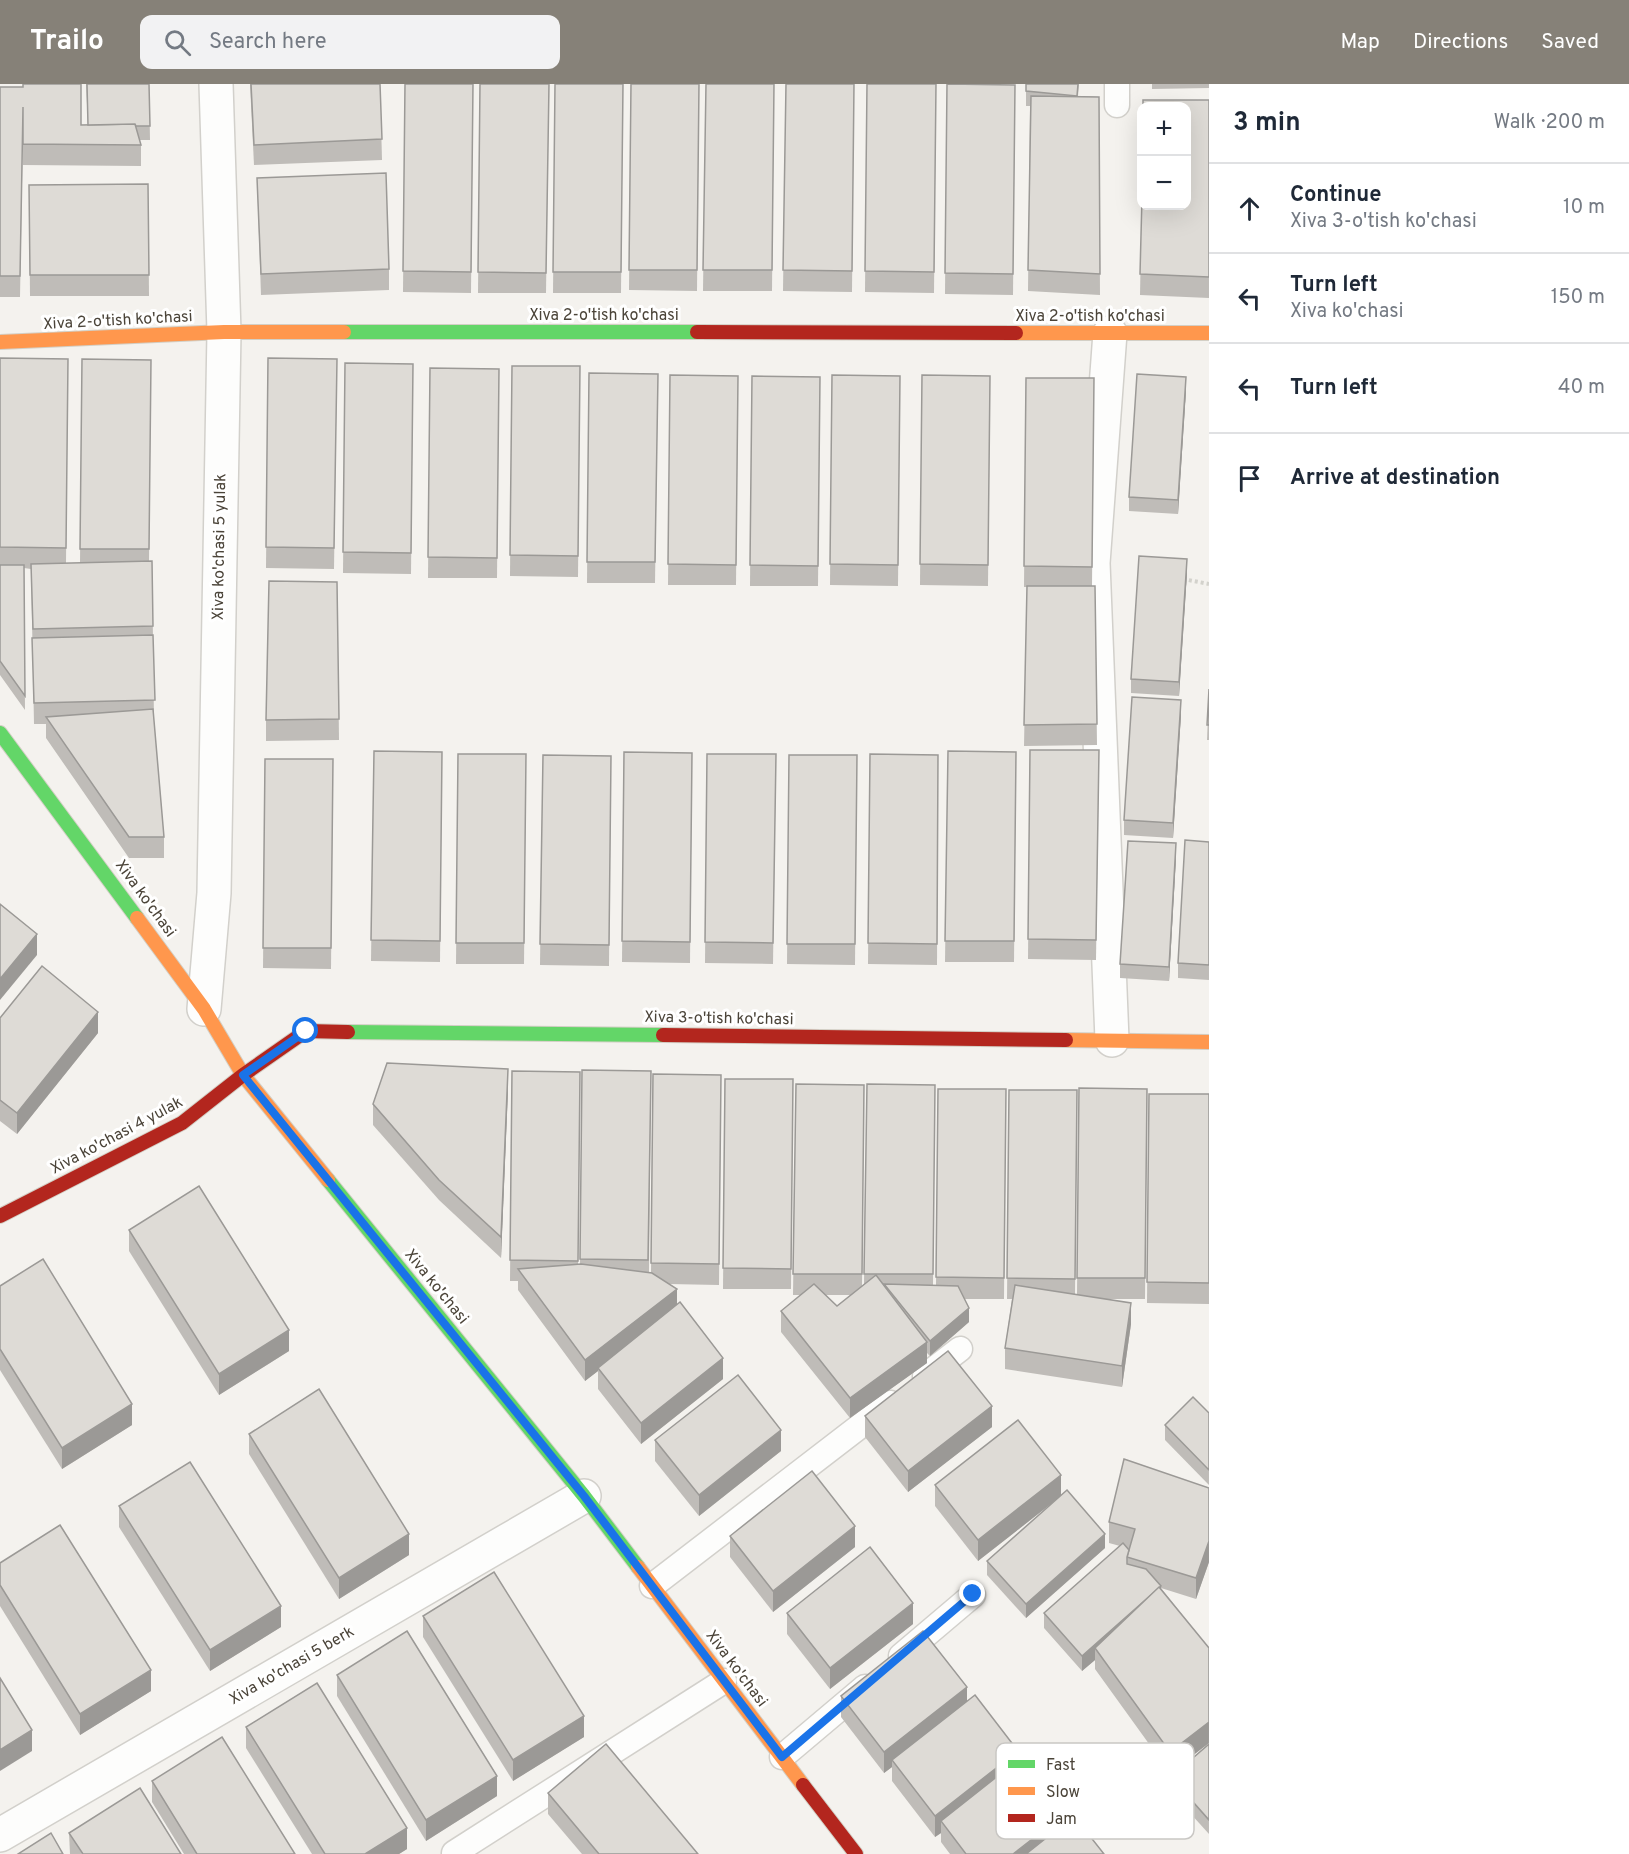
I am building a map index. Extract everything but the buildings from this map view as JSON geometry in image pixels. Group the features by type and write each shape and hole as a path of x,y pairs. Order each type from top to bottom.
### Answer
{"street":[{"name":"Xiva ko'chasi 5 yulak","path":"204,1009 214,893 224,332 216,84"},
{"name":"Xiva 2-o'tish ko'chasi","path":"0,342 224,332 1209,333"},
{"path":"1110,333 1093,563 1112,1041"},
{"name":"Xiva ko'chasi","path":"0,733 204,1009 243,1075 584,1496 856,1854"},
{"name":"Xiva 3-o'tish ko'chasi","path":"243,1075 306,1031 1209,1042"},
{"name":"Xiva ko'chasi 4 yulak","path":"0,1216 182,1123 243,1075"},
{"name":"Xiva ko'chasi 5 berk","path":"0,1835 584,1496"}],"lane":[{"path":"652,1586 960,1349"},
{"path":"782,1757 973,1594"},
{"path":"456,1854 454,1853 724,1681"}],"path":[{"path":"1174,577 1209,585"}],"traffic: fast":[{"path":"344,332 697,332"},
{"path":"0,733 137,918"},
{"path":"348,1032 663,1035"},
{"path":"328,1180 584,1496 638,1567"}],"traffic: slow":[{"path":"0,342 224,332 344,332"},
{"path":"1016,333 1209,333"},
{"path":"137,918 204,1009 243,1075 328,1180"},
{"path":"1066,1040 1209,1042"},
{"path":"638,1567 803,1785"}],"traffic: jam":[{"path":"697,332 1016,333"},
{"path":"0,1216 182,1123 243,1075 306,1031 348,1032"},
{"path":"663,1035 1066,1040"},
{"path":"803,1785 856,1854"}],"route":[{"path":"306,1031 243,1075 584,1496 782,1757 973,1594"}]}
